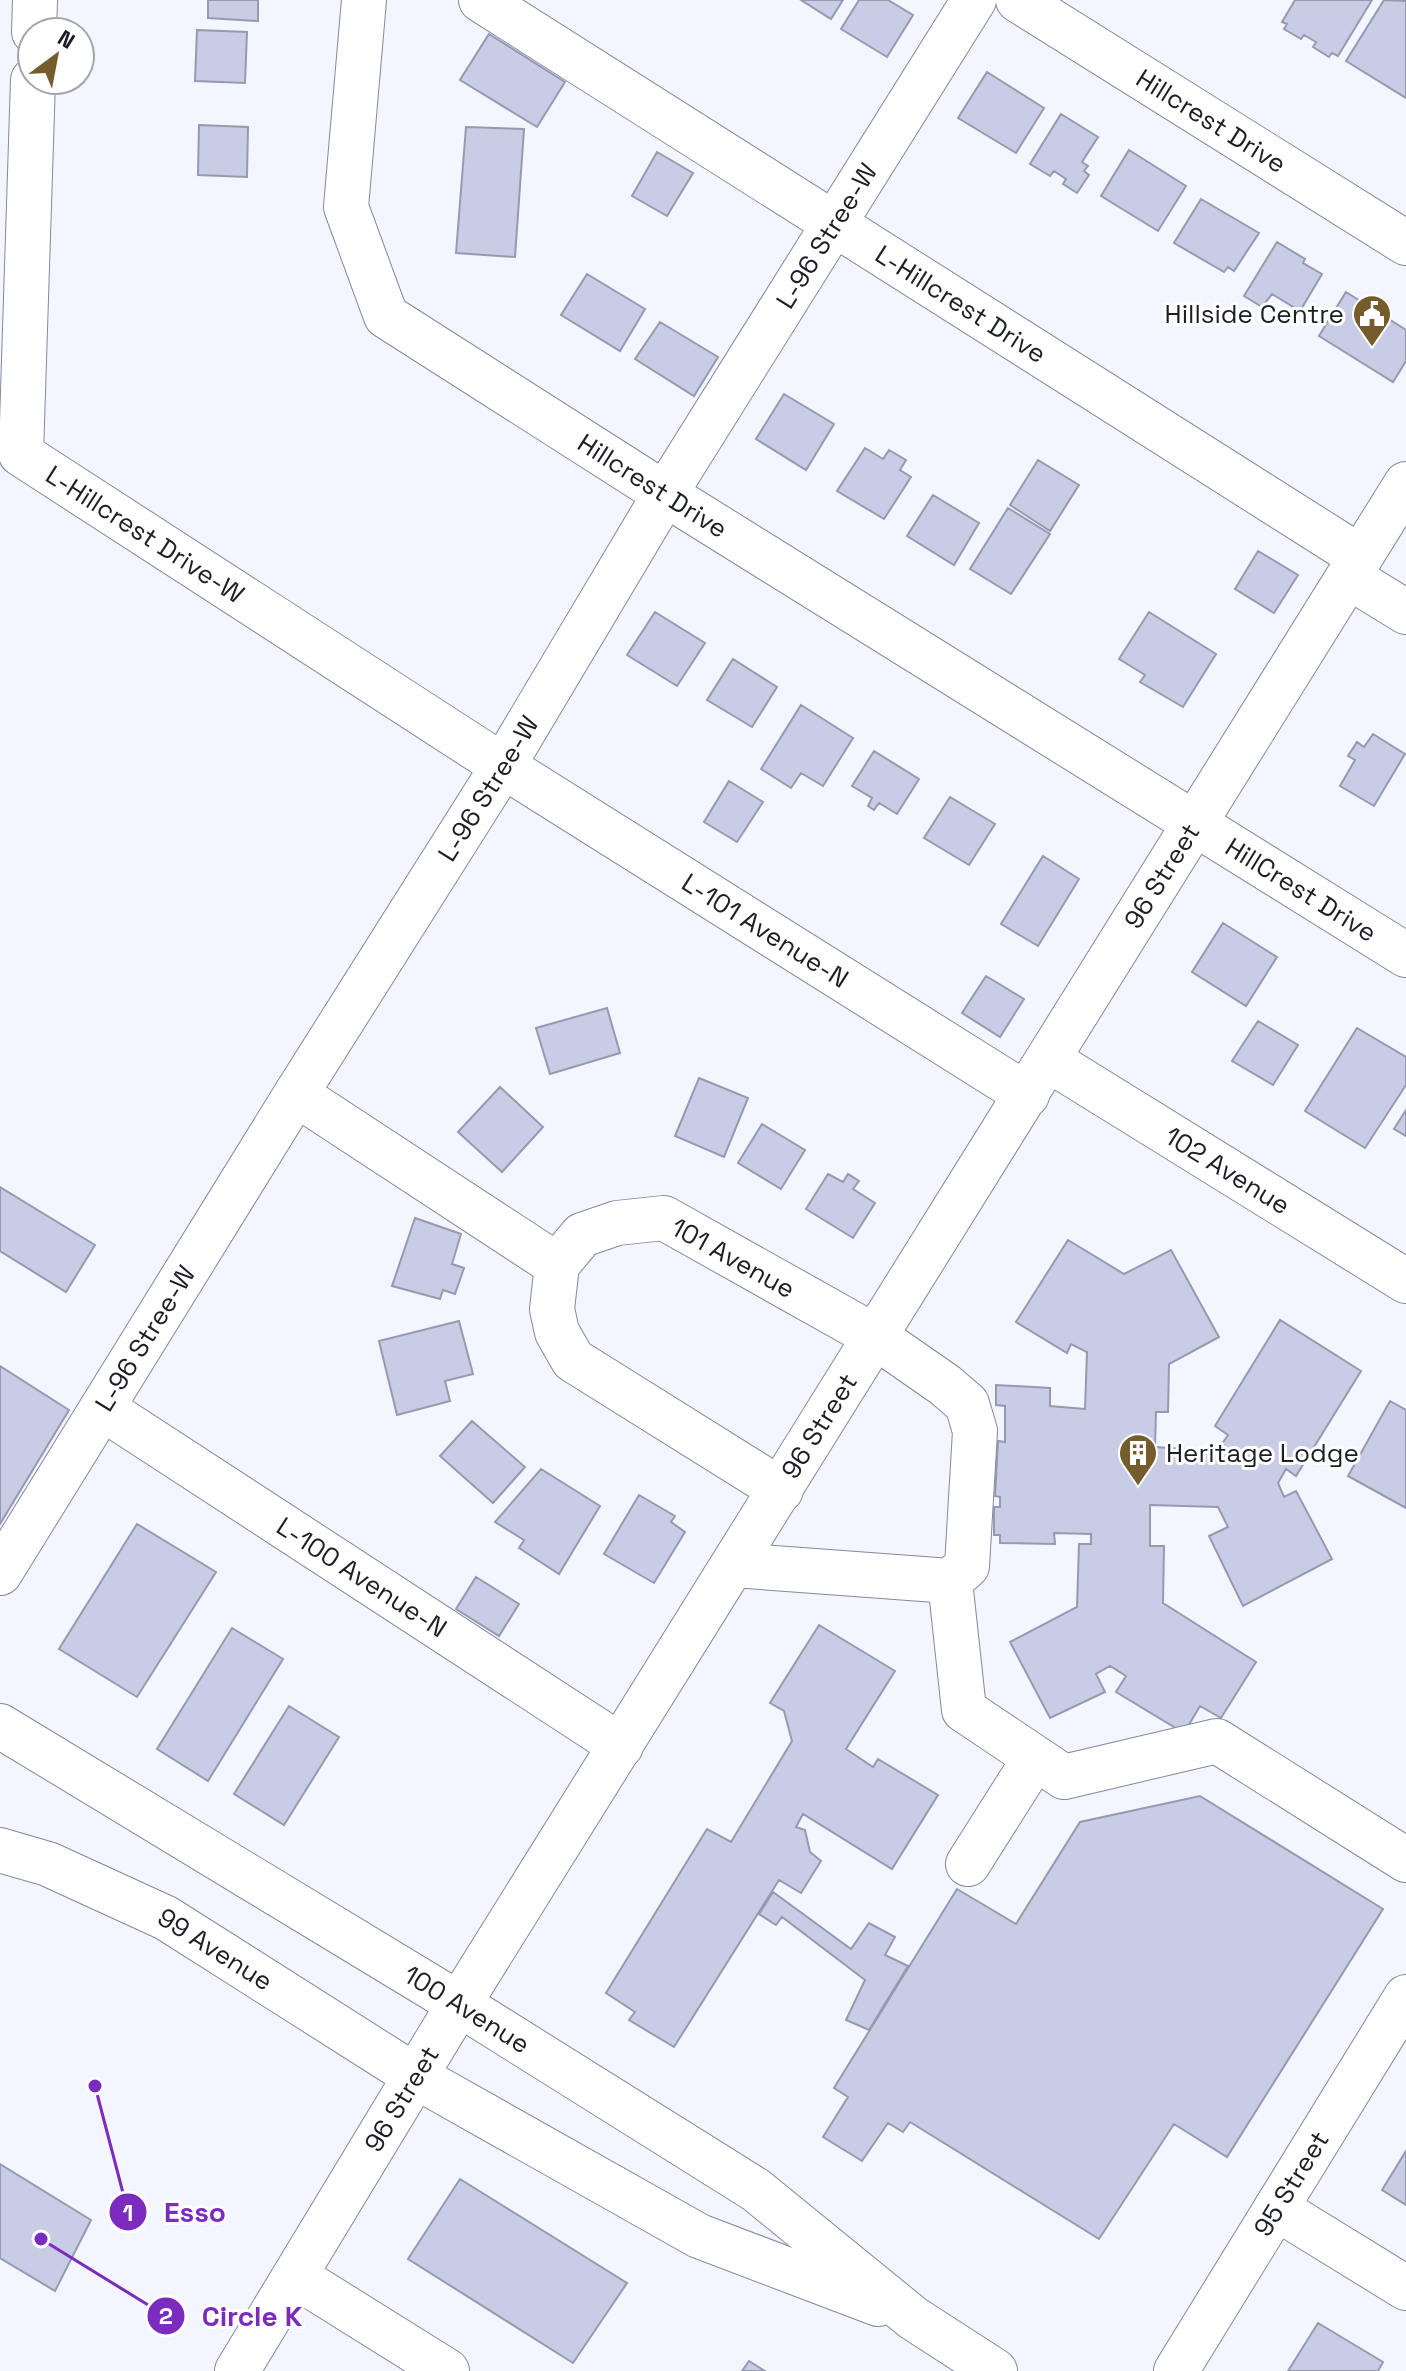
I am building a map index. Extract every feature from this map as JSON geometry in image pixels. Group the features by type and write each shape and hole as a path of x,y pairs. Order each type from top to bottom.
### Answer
{"street":[{"name":"Hillcrest Drive","path":"364,0 346,207 386,316 1195,825"},
{"name":"L-Hillcrest Drive","path":"481,0 833,225 1355,567 1406,612"},
{"name":"L-96 Stree-W","path":"0,1573 503,766 665,494 974,0"},
{"name":"Hillcrest Drive","path":"1018,0 1406,243"},
{"name":"L-Hillcrest Drive-W","path":"32,96 21,454 503,766"},
{"name":"96 Street","path":"237,2371 459,2004 1406,484"},
{"name":"L-101 Avenue-N","path":"503,766 1038,1077"},
{"name":"HillCrest Drive","path":"1195,825 1406,955"},
{"name":"102 Avenue","path":"1038,1077 1406,1281"},
{"path":"296,1094 557,1265 552,1309 557,1332 573,1360 781,1490"},
{"name":"101 Avenue","path":"557,1265 582,1235 617,1223 664,1218 876,1337 945,1385 967,1404 975,1431 967,1566 950,1581"},
{"name":"L-100 Avenue-N","path":"102,1408 621,1746"},
{"path":"734,1565 950,1581 964,1710 1064,1777 1217,1741 1406,1860"},
{"name":"100 Avenue","path":"0,1726 459,2004 756,2190 913,2318 995,2371"},
{"path":"968,1864 1035,1758"},
{"name":"99 Avenue","path":"0,1850 48,1864 166,1918 415,2076"},
{"name":"95 Street","path":"1176,2371 1406,1997"},
{"name":"100 Avenue","path":"415,2076 699,2236 913,2318"},
{"path":"1276,2208 1406,2288"},
{"path":"295,2276 447,2371"}],"building":[{"path":"208,0 258,0 258,21 208,18"},
{"path":"801,0 843,0 831,19"},
{"path":"859,0 888,0 913,15 887,57 841,29"},
{"path":"1295,0 1372,0 1338,56 1332,53 1329,57 1313,47 1316,42 1304,35 1301,39 1284,29 1287,24 1282,22"},
{"path":"1384,0 1406,1 1406,98 1346,61"},
{"path":"197,30 247,32 245,83 195,81"},
{"path":"489,34 565,82 537,127 460,80"},
{"path":"987,72 1044,108 1016,153 958,118"},
{"path":"1061,114 1098,137 1082,162 1088,166 1084,171 1089,175 1077,193 1063,184 1066,179 1054,171 1050,176 1030,164"},
{"path":"199,125 248,127 247,177 198,175"},
{"path":"466,127 524,129 515,257 456,253"},
{"path":"1129,150 1186,186 1158,231 1101,196"},
{"path":"657,152 693,173 667,216 632,196"},
{"path":"1201,199 1259,233 1234,271 1228,267 1224,272 1174,243"},
{"path":"1277,242 1322,274 1300,311 1272,294 1262,307 1244,296"},
{"path":"587,274 645,309 620,351 561,315"},
{"name":"Hillside Centre","path":"1346,292 1406,330 1406,361 1393,382 1319,336"},
{"path":"660,322 718,357 694,396 635,359"},
{"path":"784,394 834,424 806,470 756,439"},
{"path":"865,448 883,459 889,450 906,460 900,470 911,477 884,519 837,491"},
{"path":"1038,460 1079,485 1050,531 1010,505"},
{"path":"933,495 979,523 954,565 907,536"},
{"path":"1008,508 1050,534 1011,594 970,569"},
{"path":"1258,551 1298,575 1274,613 1235,589"},
{"path":"655,612 705,643 677,686 627,655"},
{"path":"1149,612 1216,654 1183,707 1140,682 1145,675 1119,659"},
{"path":"733,659 777,687 752,727 707,700"},
{"path":"801,705 853,738 823,786 801,773 791,788 761,769"},
{"path":"1373,734 1405,754 1374,806 1340,786 1355,760 1348,756 1357,742 1364,747"},
{"path":"874,751 919,779 897,814 879,803 874,810 868,806 872,798 852,786"},
{"path":"729,781 763,802 737,842 704,822"},
{"path":"950,797 995,824 969,865 924,838"},
{"path":"1043,856 1079,879 1038,946 1001,924"},
{"path":"1223,923 1277,957 1246,1006 1192,972"},
{"path":"986,976 1024,999 1000,1037 962,1013"},
{"path":"607,1008 620,1053 550,1074 536,1028"},
{"path":"1258,1021 1298,1045 1273,1085 1232,1061"},
{"path":"1357,1028 1406,1057 1406,1085 1365,1148 1305,1111"},
{"path":"699,1078 748,1098 724,1157 675,1136"},
{"path":"500,1087 543,1127 502,1172 458,1132"},
{"path":"1406,1110 1406,1136 1394,1129"},
{"path":"762,1124 805,1150 781,1189 738,1163"},
{"path":"828,1174 843,1182 848,1174 859,1181 853,1189 875,1203 853,1238 806,1209"},
{"path":"0,1187 95,1245 66,1292 0,1251"},
{"path":"415,1218 461,1234 452,1264 464,1268 455,1294 443,1290 440,1299 392,1286"},
{"name":"Heritage Lodge","path":"1068,1240 1124,1274 1171,1250 1219,1337 1169,1364 1168,1412 1156,1412 1155,1447 1217,1451 1228,1435 1215,1426 1280,1320 1361,1371 1296,1476 1286,1469 1278,1483 1284,1497 1296,1491 1332,1559 1243,1606 1209,1536 1228,1527 1218,1507 1150,1505 1150,1546 1164,1546 1163,1603 1256,1662 1221,1718 1200,1706 1184,1733 1116,1692 1126,1676 1110,1666 1096,1674 1105,1692 1050,1718 1010,1642 1077,1607 1079,1544 1091,1544 1091,1534 1054,1533 1055,1544 1000,1543 1000,1535 994,1535 994,1507 1000,1507 1000,1497 995,1496 998,1441 1005,1442 1005,1406 996,1405 996,1385 1050,1388 1050,1406 1085,1409 1087,1352 1071,1344 1067,1353 1016,1322"},
{"path":"459,1321 473,1374 445,1381 450,1401 397,1415 379,1341"},
{"path":"0,1366 69,1410 0,1524"},
{"path":"1390,1401 1406,1410 1406,1508 1348,1476"},
{"path":"472,1421 525,1467 493,1503 440,1456"},
{"path":"541,1469 600,1506 559,1574 519,1548 524,1540 495,1522"},
{"path":"639,1495 675,1516 671,1522 685,1532 654,1583 604,1554"},
{"path":"137,1524 216,1572 137,1697 59,1649"},
{"path":"476,1577 519,1604 499,1636 456,1609"},
{"path":"819,1625 895,1671 846,1749 873,1767 878,1759 938,1795 892,1869 803,1814 796,1827 805,1830 810,1852 821,1861 801,1893 779,1880 674,2047 629,2020 635,2012 606,1993 707,1829 731,1842 792,1741 784,1711 770,1703"},
{"path":"232,1628 283,1659 208,1781 157,1749"},
{"path":"289,1706 339,1737 284,1825 234,1794"},
{"path":"1200,1796 1383,1909 1227,2157 1174,2124 1099,2239 910,2122 903,2132 888,2123 862,2161 823,2137 848,2097 834,2088 957,1889 1016,1924 1080,1822"},
{"path":"773,1892 851,1949 869,1923 895,1937 885,1955 908,1966 869,2030 846,2020 865,1980 782,1917 776,1925 759,1914"},
{"path":"1406,2151 1406,2205 1382,2190"},
{"path":"0,2164 91,2220 55,2291 0,2258"},
{"path":"460,2179 627,2283 573,2363 408,2259"},
{"path":"1318,2323 1383,2362 1378,2371 1288,2371"},
{"path":"749,2361 765,2371 742,2371"}],"place":[{"name":"Hillside Centre","path":"1372,348"},
{"name":"Heritage Lodge","path":"1138,1487"},
{"name":"Esso","path":"95,2086"},
{"name":"Circle K","path":"41,2239"}]}
